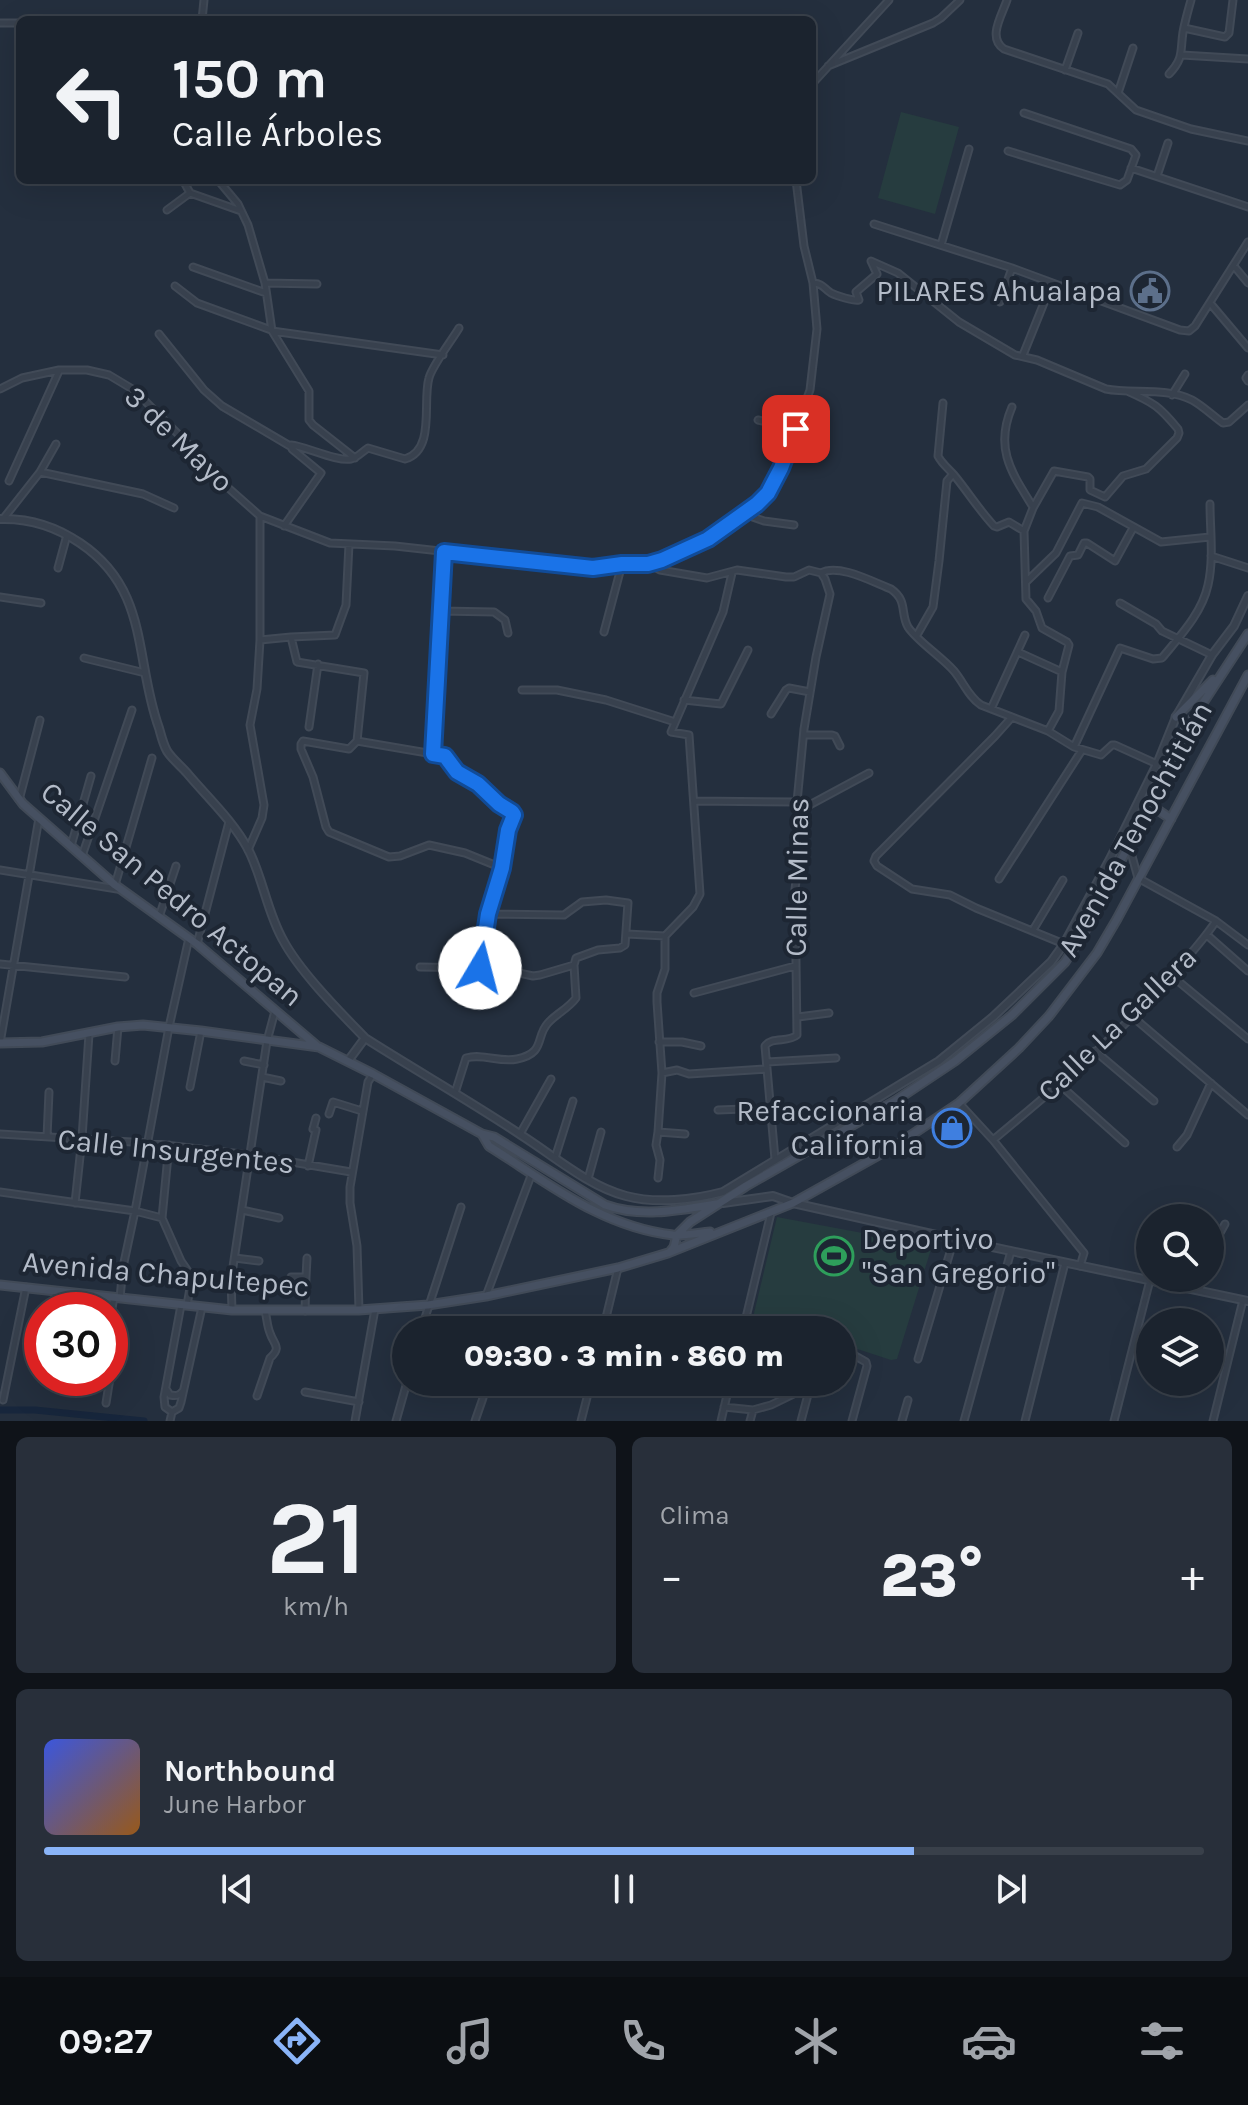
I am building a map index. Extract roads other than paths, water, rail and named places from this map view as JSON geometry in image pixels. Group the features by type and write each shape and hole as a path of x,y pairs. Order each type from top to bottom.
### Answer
{"main road":[{"path":"668,1253 674,1247 677,1235 690,1222 723,1198 928,1080 1012,1015 1065,962 1092,920 1184,732 1248,634"},
{"path":"1176,717 1226,667"},
{"name":"Avenida Tenochtitlán","path":"793,1203 895,1146 959,1103 1034,1034 1097,953 1248,675"},
{"name":"Calle San Pedro Actopan","path":"0,773 19,800 118,887 197,944 319,1047"},
{"path":"1149,804 1171,819"},
{"path":"0,1043 42,1042 143,1025 319,1047 482,1134 494,1137 593,1199 613,1208 652,1212 723,1198"},
{"path":"482,1134 489,1146 607,1218 650,1231 677,1235 717,1232"},
{"name":"Avenida Chapultepec","path":"128,1299 265,1311 359,1310 428,1305 618,1268 668,1253 793,1203"},
{"name":"Avenida Chapultepec","path":"0,1285 76,1292"}],"street":[{"path":"816,80 889,0"},
{"path":"828,66 933,23 960,0"},
{"path":"1007,0 996,38 998,45 1004,49 1108,84 1136,110 1191,129 1248,141"},
{"path":"1169,74 1182,55 1191,0"},
{"path":"1184,28 1225,37 1229,33 1233,0"},
{"path":"1065,70 1078,33"},
{"path":"1118,93 1133,48"},
{"path":"1182,55 1248,59"},
{"path":"1008,151 1120,185 1127,180 1136,155 1131,149 1024,113"},
{"path":"1157,176 1168,143"},
{"path":"941,245 969,149"},
{"path":"1131,168 1248,207"},
{"path":"185,184 190,193 241,211"},
{"path":"221,184 238,204 248,225 265,283 272,331 309,391 309,420 355,458"},
{"path":"248,850 263,812 250,725 257,689 260,640 260,516 330,543 382,545 593,568 648,564 708,539 768,493 786,459 810,390 817,329 813,283 804,246 796,184"},
{"path":"167,210 190,193"},
{"path":"874,224 1012,268 1189,331 1248,242"},
{"path":"813,283 852,301 859,300 856,292 877,274 871,261 898,273 959,322 1015,355 1023,355 1106,389 1139,390 1191,399 1226,423 1248,405"},
{"path":"1234,266 1248,283"},
{"path":"193,267 266,293"},
{"path":"1000,302 1012,268"},
{"path":"265,283 317,284"},
{"path":"1023,355 1052,283"},
{"path":"175,286 197,303 272,331 443,355"},
{"path":"1210,303 1248,348"},
{"path":"290,446 295,444 309,451 348,459 355,458 368,448 410,459 416,454 424,435 429,376 459,328"},
{"path":"159,334 204,390 222,406 290,446 321,473 284,526"},
{"path":"9,481 59,370"},
{"name":"3 de Mayo","path":"0,389 22,378 59,370 87,370 109,375 134,390 225,485 260,516"},
{"path":"1172,395 1185,374"},
{"path":"1248,375 1248,381"},
{"path":"1098,507 1123,476 1146,469 1179,433 1161,409 1126,391"},
{"path":"943,403 940,460 994,526 1009,522 1024,531"},
{"path":"1012,407 1005,436 1007,464 1033,508"},
{"path":"758,420 796,429"},
{"path":"2,519 40,472 56,444"},
{"path":"1048,731 1059,711 1062,672 1069,645 1042,628 1036,611 1026,599 1024,531 1054,471 1088,477 1090,490 1105,497"},
{"path":"40,472 143,494 174,508"},
{"path":"917,635 933,607 947,481 953,474"},
{"path":"1026,582 1053,558 1082,503 1098,507 1161,542 1210,537"},
{"path":"1074,747 1120,648 1157,660 1162,658 1201,605 1208,586 1211,556 1210,504"},
{"path":"744,514 764,521 794,525"},
{"path":"2,519 47,525 67,535 91,550 120,584 132,608 152,709 167,750 229,821 248,850 283,941 365,1038 588,1179 620,1195 642,1199 773,1196 793,1203 1136,1277"},
{"path":"1048,598 1070,556 1078,555 1084,543 1115,561 1133,528"},
{"path":"58,568 67,535"},
{"path":"260,640 335,635 346,605 349,544"},
{"path":"433,754 444,552"},
{"path":"1211,556 1248,568"},
{"path":"604,632 622,564"},
{"path":"648,564 660,570 707,578 737,570 786,577 809,570 821,573 837,570 891,589 898,593 902,601 908,627 954,671 972,699 1048,731 1082,750 1101,755 1115,745 1157,764"},
{"path":"658,1178 660,1160 656,1145 662,1073 657,993 665,969 665,936 693,907 700,894 689,735 671,732 723,612 732,573"},
{"name":"Calle Minas","path":"798,1017 795,889 804,808 797,802 810,692 830,594 821,573"},
{"path":"723,1198 775,1159 939,1061 993,1017 1051,962 1110,859 1157,764 1176,717 1212,655 1234,626 1248,596"},
{"path":"0,597 41,603"},
{"path":"1120,603 1156,624 1162,631 1212,655"},
{"path":"441,611 494,612 505,620 508,633"},
{"path":"991,709 1025,635"},
{"path":"291,637 297,662 364,673 357,741 349,749 303,741 301,744 329,832 389,857 429,845 478,857 502,868"},
{"path":"684,700 721,704 748,650"},
{"path":"1018,652 1062,672"},
{"path":"84,658 145,673"},
{"path":"309,727 318,664"},
{"path":"771,714 789,688 810,692"},
{"path":"522,690 557,690 606,700 675,722"},
{"path":"82,856 132,710"},
{"path":"1012,717 874,861 912,889 950,895 1064,944"},
{"path":"19,800 40,720"},
{"path":"804,735 832,735 840,746"},
{"path":"357,741 445,756 457,772 478,784 514,815 488,914 480,968"},
{"path":"999,879 1082,750"},
{"path":"0,870 118,887 152,758"},
{"path":"804,808 869,773"},
{"path":"71,846 91,776"},
{"path":"694,801 797,802"},
{"path":"0,1043 39,818"},
{"path":"197,944 229,821"},
{"path":"1128,845 1138,878"},
{"path":"159,917 176,866"},
{"name":"Calle La Gallera","path":"993,1140 1133,1017 1172,976 1216,921 1138,878"},
{"path":"1033,930 1063,880"},
{"path":"455,1093 466,1058 519,1059 538,1049 547,1024 576,998 576,958 625,945 628,903 606,900 582,902 564,915 488,914"},
{"path":"1216,921 1248,945"},
{"path":"627,934 665,936"},
{"path":"1207,935 1248,971"},
{"path":"118,1292 189,938"},
{"path":"0,964 125,977"},
{"path":"420,967 480,968 533,976 574,965"},
{"path":"694,993 795,966"},
{"path":"1172,976 1248,1039"},
{"path":"232,1310 230,1289 267,1041 275,1011"},
{"path":"775,1159 765,1046 767,1042 795,1038 798,1017 829,1013"},
{"path":"1133,1017 1248,1115"},
{"path":"115,1061 118,1027"},
{"path":"190,1087 201,1031"},
{"path":"75,1203 89,1034"},
{"path":"348,1061 365,1038"},
{"path":"659,1042 701,1046"},
{"path":"1095,1051 1154,1101"},
{"path":"662,1073 677,1070 689,1074 836,1058"},
{"path":"244,1061 264,1065"},
{"path":"359,1310 357,1246 350,1203 351,1172 368,1082 373,1074"},
{"path":"262,1077 281,1081"},
{"path":"520,1134 551,1079"},
{"path":"1177,1147 1187,1135 1211,1083"},
{"path":"1060,1084 1125,1143"},
{"path":"47,1137 49,1092"},
{"path":"555,1158 573,1101"},
{"path":"329,1114 333,1102 362,1111"},
{"path":"959,1103 993,1140 1084,1253 1080,1266"},
{"path":"718,1110 770,1108"},
{"path":"308,1166 316,1118"},
{"path":"588,1179 601,1132"},
{"path":"658,1132 685,1134"},
{"name":"Calle Insurgentes","path":"0,1134 169,1145 351,1172"},
{"path":"169,1145 162,1218 181,1261 192,1277 166,1388 165,1407 172,1412"},
{"path":"486,1296 532,1173"},
{"path":"0,1192 135,1211 162,1218"},
{"path":"425,1316 461,1207"},
{"path":"242,1210 279,1218"},
{"path":"746,1316 771,1213"},
{"path":"918,1359 954,1239"},
{"path":"964,1421 1011,1251"},
{"path":"235,1258 259,1261"},
{"path":"305,1311 307,1258"},
{"path":"1025,1421 1065,1263"},
{"path":"606,1316 618,1268"},
{"path":"291,1277 306,1277"},
{"path":"3,1400 26,1287"},
{"path":"1114,1421 1147,1292"},
{"path":"1205,1292 1246,1300 1213,1421"},
{"path":"170,1421 172,1412 179,1408 202,1307"},
{"path":"355,1421 375,1309"},
{"path":"257,1396 270,1358 276,1350 265,1311"},
{"path":"852,1421 867,1366 856,1356"},
{"path":"166,1388 170,1395 175,1396 183,1390"},
{"path":"305,1392 359,1402"},
{"path":"106,1403 107,1396"},
{"path":"396,1421 403,1396"},
{"path":"581,1421 587,1396"},
{"path":"721,1421 727,1396"},
{"path":"724,1407 753,1410 789,1396"},
{"path":"801,1421 808,1396"},
{"path":"475,1421 483,1398"},
{"path":"902,1421 908,1400"},
{"path":"750,1421 753,1410"}],"waterway":[{"path":"0,1410 35,1410 144,1421"}],"place":[{"name":"PILARES Ahualapa","path":"1150,291"},
{"name":"Refaccionaria California","path":"952,1128"},
{"name":"Deportivo \"San Gregorio\"","path":"834,1256"}]}
